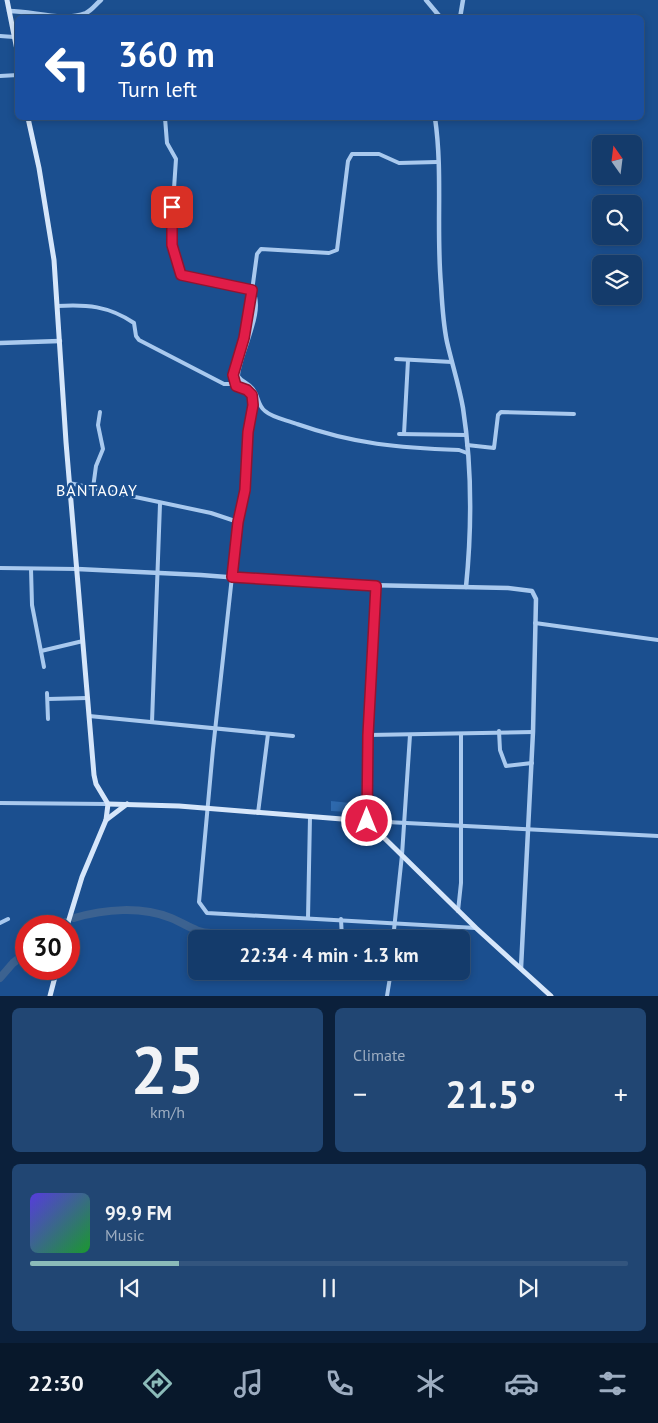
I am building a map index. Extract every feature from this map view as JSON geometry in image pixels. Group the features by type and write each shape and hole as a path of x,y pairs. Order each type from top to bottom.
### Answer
{"main road":[{"path":"7,0 15,42"},
{"path":"28,120 47,212 58,306 69,483 95,781 108,804 106,820 82,877 70,915"},
{"path":"108,804 367,821 458,911 551,996"},
{"path":"106,820 127,804"},
{"path":"50,996 54,980"}],"street":[{"path":"78,15 87,12 101,0"},
{"path":"426,0 438,15"},
{"path":"460,15 463,0"},
{"path":"9,12 42,15"},
{"path":"0,36 14,37"},
{"path":"0,76 15,75"},
{"path":"164,120 167,143 176,159 171,232 178,272 186,278 252,290"},
{"path":"435,120 437,230 446,339 459,386 467,445 471,535 466,587"},
{"path":"234,384 233,375 244,338 257,254 261,249 333,253 337,250 348,160 352,154 379,154 399,163 437,162"},
{"path":"252,290 257,300 254,320 238,376 241,381 253,388 260,406 266,413 360,443 399,448 459,450 467,453"},
{"path":"58,306 77,304 105,308 134,322 136,336 139,340 224,384 234,384 247,390 253,400 248,432 245,490 238,522 207,809 199,902 202,909 207,913 476,928"},
{"path":"0,343 60,341"},
{"path":"396,359 452,362"},
{"path":"408,360 401,434 466,436"},
{"path":"93,488 96,466 103,449 98,425 100,412"},
{"path":"467,445 494,448 498,415 501,412 574,414"},
{"path":"69,483 160,504 211,513 238,522"},
{"path":"152,722 160,504"},
{"path":"0,568 77,569 376,586 508,588 532,591 536,599 533,732 521,968"},
{"path":"31,569 32,605 44,667"},
{"path":"376,586 368,735 367,821 658,836"},
{"path":"535,622 658,640"},
{"path":"41,651 83,641"},
{"path":"47,693 48,718"},
{"path":"48,699 87,698"},
{"path":"89,716 293,736"},
{"path":"368,735 461,734 499,731 533,732"},
{"path":"499,731 500,750 506,766 532,763"},
{"path":"258,813 268,734"},
{"path":"458,911 461,883 461,734"},
{"path":"394,930 402,855 410,735"},
{"path":"0,803 108,804"},
{"path":"308,918 310,817"},
{"path":"0,923 8,919"},
{"path":"341,919 342,930"},
{"path":"387,996 390,980"}],"shaded area":[{"path":"331,801 350,803 349,812 331,811"}],"waterway":[{"path":"80,917 110,911 135,910 159,914 196,930"},
{"path":"0,978 15,961"}],"district":[{"name":"BANTAOAY","path":"97,490"}],"route":[{"path":"172,207 172,245 178,272 186,278 252,290 244,338 233,375 234,384 239,388 247,390 252,395 253,405 248,432 245,490 238,522 232,577 318,584 376,586 368,735 367,821"}]}
